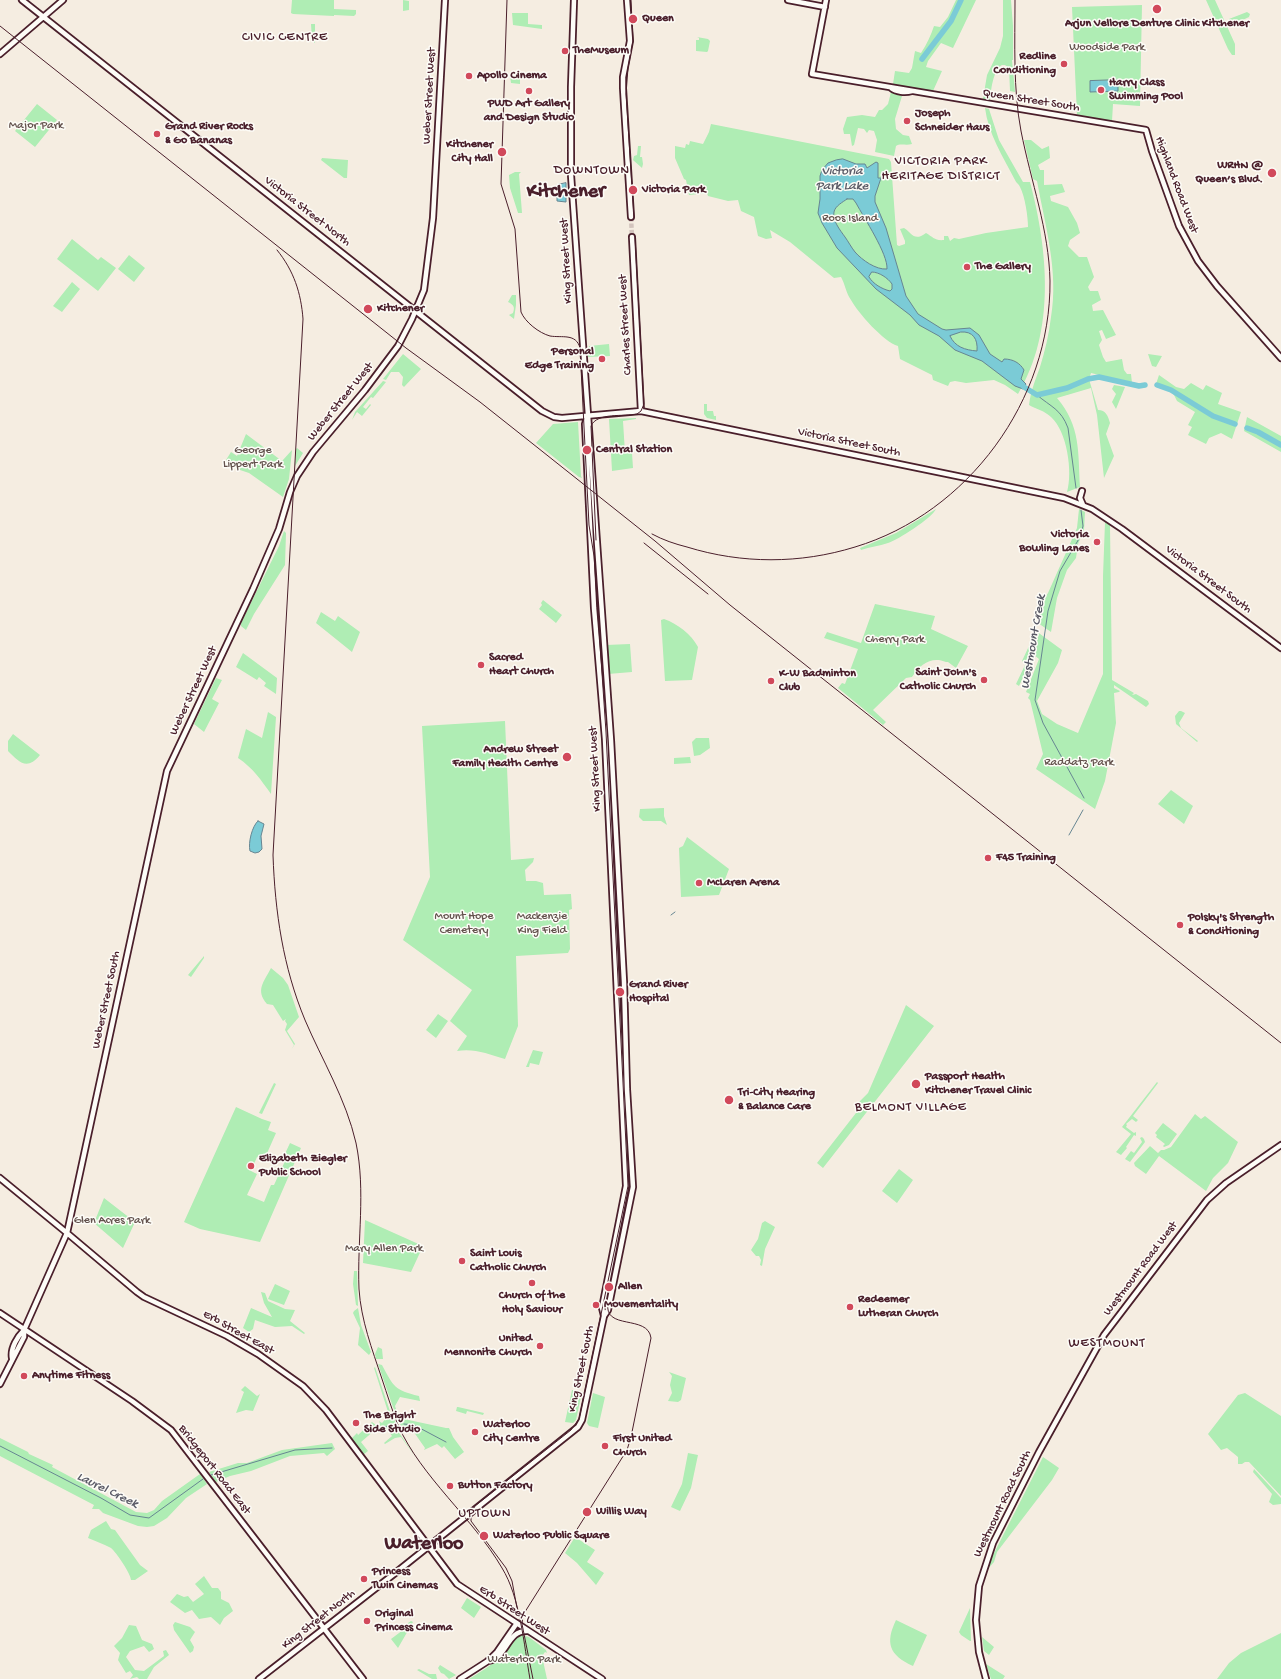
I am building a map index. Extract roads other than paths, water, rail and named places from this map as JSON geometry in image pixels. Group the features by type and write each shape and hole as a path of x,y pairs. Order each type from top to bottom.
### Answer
{"main road":[{"name":"Victoria Street North","path":"22,0 542,412 554,417 587,416"},
{"path":"0,54 63,0"},
{"name":"Weber Street West","path":"167,771 256,582 279,529 290,492 297,476 313,452 365,390 398,346 416,311 424,290 430,245 439,126 445,0"},
{"name":"King Street West","path":"574,0 572,32 571,165 587,416 611,740 624,984 629,1122"},
{"path":"627,0 630,41 623,77 623,88 631,217"},
{"path":"788,0 825,7 826,0"},
{"name":"Queen Street South","path":"825,7 812,74 1146,130"},
{"name":"Highland Road West","path":"1146,130 1149,144 1181,231 1198,261 1217,286 1281,358"},
{"name":"Charles Street West","path":"632,237 642,411"},
{"name":"Victoria Street South","path":"587,416 642,411 1064,498 1083,505 1122,528 1281,648"},
{"name":"King Street West","path":"587,416 585,424 594,608 606,753 623,1122"},
{"path":"1082,491 1080,498 1083,505"},
{"name":"Weber Street South","path":"0,1384 24,1337 24,1330 68,1233 167,771"},
{"name":"King Street South","path":"604,1316 602,1308 626,1193 623,1122"},
{"name":"King Street South","path":"429,1545 578,1427 582,1420 632,1194 629,1122"},
{"name":"Westmount Road West","path":"1050,1434 1104,1335 1207,1200 1226,1183 1281,1145"},
{"name":"Erb Street East","path":"0,1178 144,1297 240,1343 303,1386 326,1410 429,1545"},
{"name":"Bridgeport Road East","path":"0,1313 132,1401 171,1430 363,1679"},
{"name":"Westmount Road South","path":"986,1679 977,1641 976,1620 979,1586 993,1543 1050,1434"},
{"name":"Erb Street West","path":"429,1545 457,1584 602,1679"},
{"name":"King Street North","path":"259,1679 429,1545"},
{"path":"460,1679 488,1661 497,1652 517,1623"},
{"path":"488,1661 498,1656 515,1635 520,1632 528,1631"}],"water":[{"path":"1118,80 1118,91 1090,92 1090,81"},
{"name":"Victoria Park Lake","path":"843,159 856,164 865,164 867,168 876,162 878,163 878,178 881,178 875,196 875,202 886,228 906,296 918,314 942,329 970,328 979,335 990,354 1002,362 1004,359 1007,359 1018,363 1024,370 1021,379 1026,384 1023,389 1015,386 982,361 955,350 939,336 919,325 910,315 876,289 837,248 822,223 818,213 820,199 820,176 822,170 828,163","holes":["847,199 853,199 870,227 884,254 887,269 878,268 861,258 837,225 834,218 835,210 839,204","872,272 880,274 892,284 892,289 890,291 881,288 869,277","961,332 972,334 976,339 977,351 968,350 961,347 955,343 950,336"]},
{"path":"566,183 566,202 557,201 557,185"},
{"path":"258,821 264,824 261,836 262,849 255,853 250,851 250,844 252,831"}],"waterway":[{"path":"922,59 951,21 961,0"},
{"path":"1024,387 1037,395 1067,388 1088,379 1099,377 1139,386 1145,385"},
{"path":"1157,385 1171,390 1213,416 1235,424"},
{"name":"Westmount Creek","path":"1037,395 1059,412 1068,428 1076,488"},
{"path":"1247,428 1258,432 1281,445"},
{"name":"Westmount Creek","path":"1081,510 1083,526 1080,537 1060,571 1048,611 1035,700 1043,723 1084,798"},
{"name":"Westmount Creek","path":"1069,835 1083,810"},
{"path":"671,915 675,912"},
{"name":"Laurel Creek","path":"404,1424 414,1425 446,1442"},
{"name":"Laurel Creek","path":"365,1432 376,1428 396,1425"},
{"name":"Laurel Creek","path":"0,1446 101,1498 130,1515 149,1518 203,1479"},
{"name":"Laurel Creek","path":"211,1475 295,1450 332,1448"}],"tunnel":[{"path":"631,217 632,237"}],"tram line":[{"path":"507,0 501,184 515,229 521,312 529,323 541,332 550,336 572,338 578,343 580,348 589,525 594,556 606,732 628,1186 579,1419 571,1430 475,1506 471,1513 471,1521 506,1568 512,1581 517,1608"},
{"path":"631,0 633,41 628,68 626,94 634,217"},
{"path":"596,540 591,426 594,422 605,417 637,414 641,411 644,404 635,237"},
{"path":"533,1679 522,1624 523,1615 627,1450 651,1338 648,1331 642,1326 612,1317 608,1312 608,1303"}],"railway":[{"path":"652,534 674,543 708,553 729,557 771,560 813,557 834,553 855,547 896,531 933,508 967,479 995,446 1019,408 1036,368 1047,325 1050,281 1049,262 1043,225 1018,115 1015,66 1015,0"},
{"path":"0,26 406,348 480,402 533,444 655,541 730,605 1281,1043"},
{"path":"277,250 288,266 296,283 303,319 273,855 278,918 286,960 297,1000 340,1095 352,1127 356,1143 359,1161 361,1197 359,1271 360,1301 374,1357 398,1425 408,1444 433,1480 477,1532 502,1568 508,1580 517,1607 530,1679"},
{"path":"644,543 708,594"}],"place":[{"name":"Arjun Vellore Denture Clinic Kitchener","path":"1157,9"},
{"name":"Queen","path":"633,19"},
{"name":"TheMuseum","path":"565,51"},
{"name":"Redline Conditioning","path":"1064,64"},
{"name":"Apollo Cinema","path":"469,76"},
{"name":"Harry Class Swimming Pool","path":"1101,90"},
{"name":"PWD Art Gallery and Design Studio","path":"529,91"},
{"name":"Joseph Schneider Haus","path":"907,121"},
{"name":"Grand River Rocks & Go Bananas","path":"157,134"},
{"name":"Kitchener City Hall","path":"502,152"},
{"name":"WRHN @ Queen’s Blvd.","path":"1272,173"},
{"name":"Victoria Park","path":"633,190"},
{"name":"The Gallery","path":"967,267"},
{"name":"Kitchener","path":"368,309"},
{"name":"Personal Edge Training","path":"602,359"},
{"name":"Central Station","path":"587,450"},
{"name":"Victoria Bowling Lanes","path":"1097,542"},
{"name":"Sacred Heart Church","path":"481,665"},
{"name":"Saint John's Catholic Church","path":"984,680"},
{"name":"K-W Badminton Club","path":"771,681"},
{"name":"Andrew Street Family Health Centre","path":"567,757"},
{"name":"F45 Training","path":"988,858"},
{"name":"McLaren Arena","path":"699,883"},
{"name":"Polsky's Strength & Conditioning","path":"1180,925"},
{"name":"Grand River Hospital","path":"620,992"},
{"name":"Passport Health Kitchener Travel Clinic","path":"916,1084"},
{"name":"Tri-City Hearing & Balance Care","path":"729,1100"},
{"name":"Elizabeth Ziegler Public School","path":"251,1166"},
{"name":"Saint Louis Catholic Church","path":"462,1261"},
{"name":"Church of the Holy Saviour","path":"532,1283"},
{"name":"Allen","path":"609,1287"},
{"name":"Movementality","path":"596,1305"},
{"name":"Redeemer Lutheran Church","path":"850,1307"},
{"name":"United Mennonite Church","path":"540,1346"},
{"name":"Anytime Fitness","path":"24,1376"},
{"name":"The Bright Side Studio","path":"356,1423"},
{"name":"Waterloo City Centre","path":"475,1432"},
{"name":"First United Church","path":"605,1446"},
{"name":"Button Factory","path":"450,1486"},
{"name":"Willis Way","path":"587,1512"},
{"name":"Waterloo Public Square","path":"484,1536"},
{"name":"Princess Twin Cinemas","path":"364,1579"},
{"name":"Original Princess Cinema","path":"367,1621"}],"district":[{"name":"CIVIC CENTRE","path":"285,38"},
{"name":"VICTORIA PARK HERITAGE DISTRICT","path":"941,170"},
{"name":"DOWNTOWN","path":"592,171"},
{"name":"Kitchener","path":"566,193"},
{"name":"BELMONT VILLAGE","path":"911,1108"},
{"name":"WESTMOUNT","path":"1107,1344"},
{"name":"UPTOWN","path":"485,1514"},
{"name":"Waterloo","path":"424,1545"}],"park label":[{"name":"Woodside Park","path":"1107,48"},
{"name":"Major Park","path":"36,126"},
{"name":"Roos Island","path":"850,219"},
{"name":"George Lippert Park","path":"253,458"},
{"name":"Cherry Park","path":"895,640"},
{"name":"Raddatz Park","path":"1079,763"},
{"name":"Mount Hope Cemetery","path":"464,924"},
{"name":"Mackenzie King Field","path":"542,924"},
{"name":"Glen Acres Park","path":"112,1221"},
{"name":"Mary Allen Park","path":"384,1249"},
{"name":"Waterloo Park","path":"524,1660"}]}
